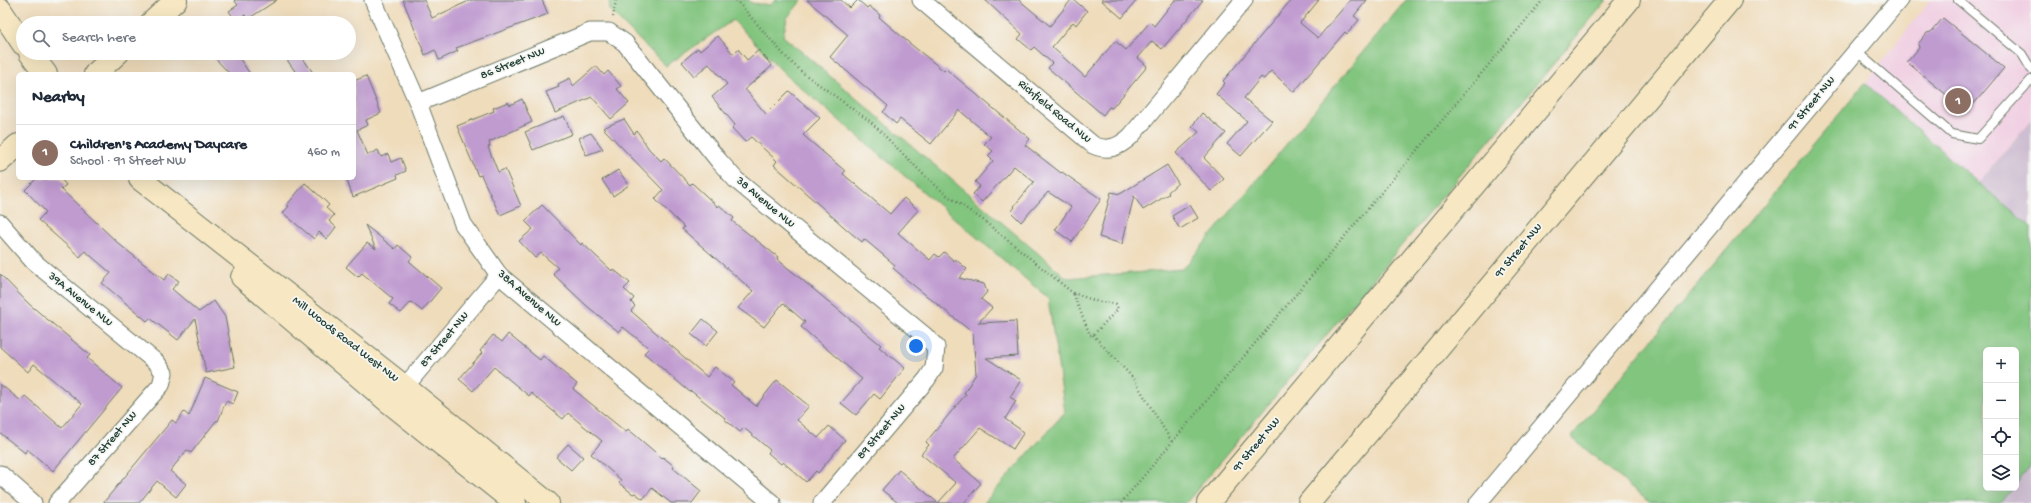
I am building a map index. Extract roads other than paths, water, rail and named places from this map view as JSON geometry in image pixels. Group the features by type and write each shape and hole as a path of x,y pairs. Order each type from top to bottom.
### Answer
{"main road":[{"path":"159,16 176,0"},
{"name":"91 Street NW","path":"1208,503 1629,0"},
{"name":"91 Street NW","path":"1309,503 1730,0"},
{"path":"0,9 16,33"},
{"path":"35,60 44,72"},
{"path":"97,72 110,60"},
{"path":"0,161 16,147"},
{"name":"Mill Woods Road West NW","path":"140,180 405,387 548,503"},
{"name":"Mill Woods Road West NW","path":"140,180 200,241 390,403 515,503"}],"street":[{"name":"38A Avenue NW","path":"373,0 418,103 463,224 499,275 772,503"},
{"name":"Richfield Road NW","path":"921,0 1093,145 1102,149 1121,145 1130,136 1244,0"},
{"name":"91 Street NW","path":"1478,503 1899,0"},
{"name":"86 Street NW","path":"418,103 590,32 611,25"},
{"name":"38 Avenue NW","path":"611,25 642,62 719,161 736,180 924,335 936,347 936,356"},
{"name":"39A Avenue NW","path":"0,223 34,262 157,363 164,373"},
{"name":"87 Street NW","path":"390,403 499,275"},
{"name":"89 Street NW","path":"822,503 927,379 934,368 936,356"},
{"name":"87 Street NW","path":"57,503 161,385 164,373"},
{"path":"0,474 33,503"}],"lane":[{"path":"1958,0 2022,54 2031,69"},
{"path":"1856,52 1952,134 1978,139 2031,80"}],"place":[{"name":"Children's Academy Daycare","path":"1958,101"}]}
